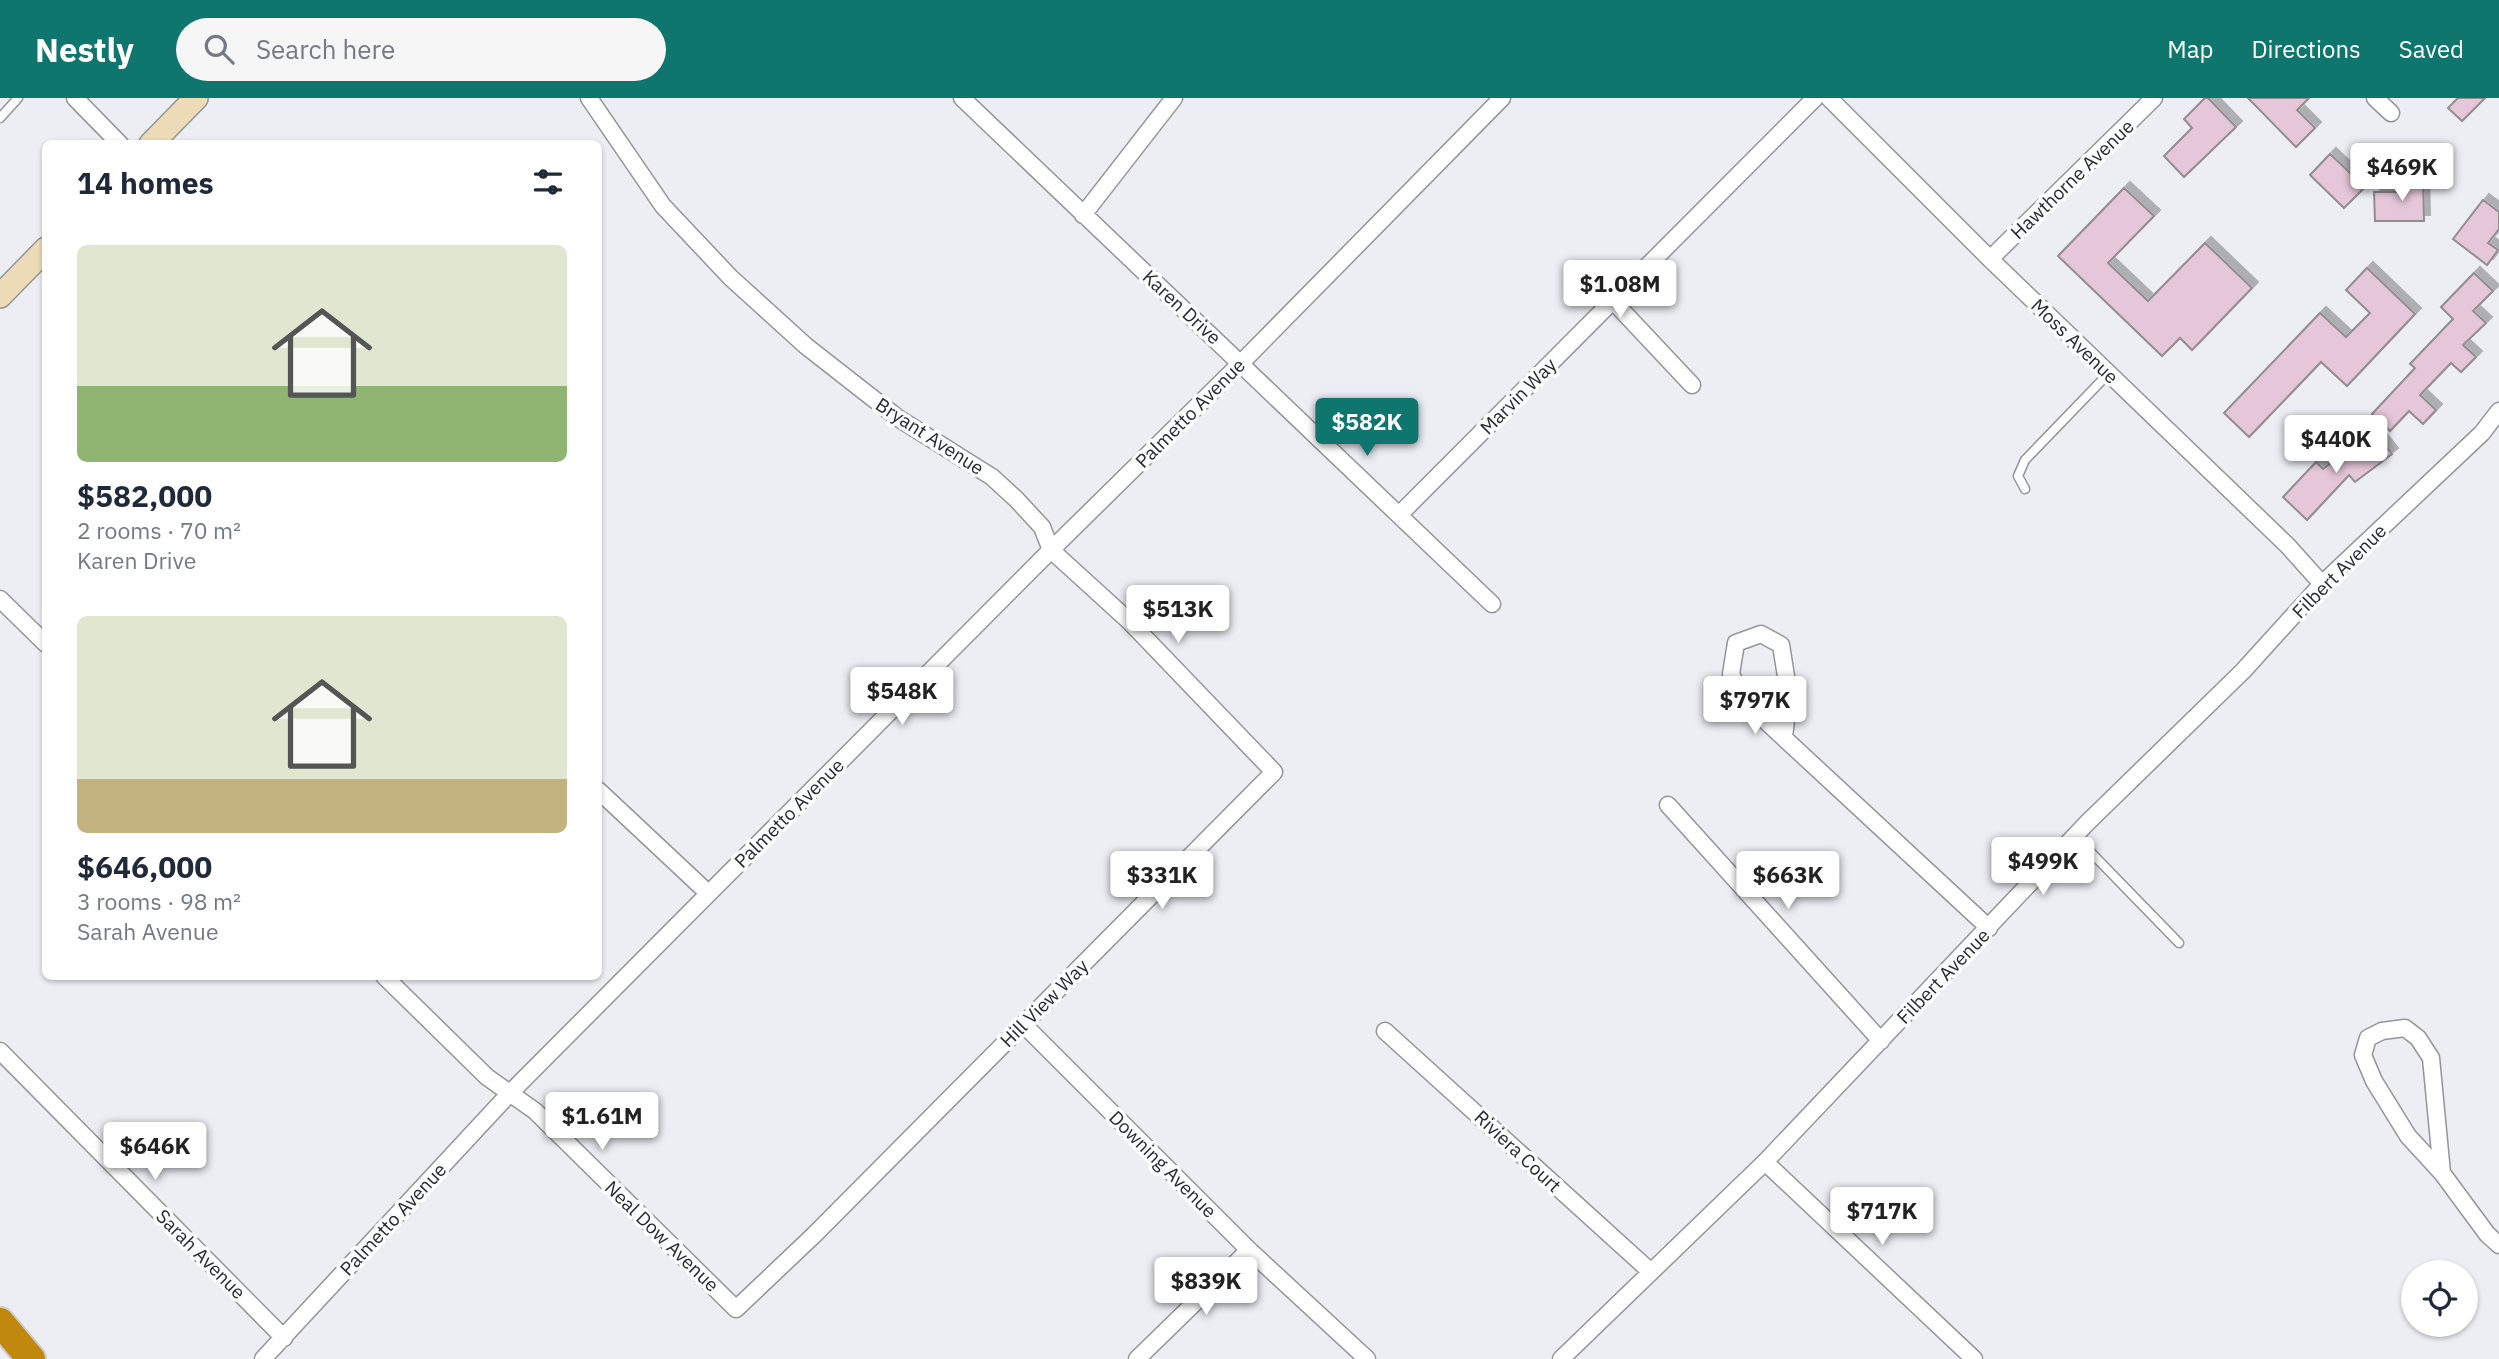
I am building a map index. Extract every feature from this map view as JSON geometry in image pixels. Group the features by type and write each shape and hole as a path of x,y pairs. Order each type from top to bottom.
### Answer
{"highway":[{"path":"0,1322 31,1359"}],"street":[{"path":"75,98 116,140"},
{"path":"155,140 196,98"},
{"name":"Bryant Avenue","path":"590,98 663,206 732,278 806,346 888,410 992,477 1042,527 1051,550 1129,621 1274,772"},
{"name":"Karen Drive","path":"962,98 1492,604"},
{"path":"1083,215 1174,98"},
{"name":"Palmetto Avenue","path":"263,1359 510,1093 1241,363 1502,98"},
{"name":"Marvin Way","path":"1399,515 1815,98"},
{"name":"Moss Avenue","path":"1829,98 1990,259 2288,546 2322,584"},
{"name":"Hawthorne Avenue","path":"1990,259 2154,98"},
{"path":"2375,98 2391,113"},
{"path":"0,296 42,254"},
{"path":"1613,301 1692,385"},
{"name":"Filbert Avenue","path":"1561,1359 1765,1162 2075,836 2243,671 2322,584 2482,433 2499,411"},
{"path":"0,599 42,640"},
{"path":"1784,737 1788,695 1781,645 1761,634 1736,643 1731,674 1744,701 1989,928"},
{"name":"Hill View Way","path":"814,1235 1274,772"},
{"path":"602,793 708,893"},
{"path":"1668,805 1881,1041"},
{"name":"Neal Dow Avenue","path":"388,980 487,1077 535,1111 736,1310 814,1235"},
{"name":"Downing Avenue","path":"1023,1024 1250,1250 1367,1359"},
{"path":"2442,1173 2431,1058 2418,1038 2405,1028 2382,1031 2368,1038 2363,1055 2374,1082 2408,1136 2442,1173 2487,1234 2499,1245"},
{"name":"Riviera Court","path":"1385,1031 1651,1272"},
{"name":"Sarah Avenue","path":"0,1051 284,1338"},
{"path":"1765,1162 1974,1359"},
{"path":"1137,1359 1250,1250"}],"lane":[{"path":"0,118 18,98"},
{"path":"2025,489 2018,476 2025,460 2108,374"},
{"path":"2075,836 2179,943"}],"building":[{"path":"2205,98 2236,127 2184,177 2164,156 2192,128 2184,119"},
{"path":"2248,98 2309,98 2297,110 2315,128 2296,147"},
{"path":"2458,98 2485,98 2462,121 2448,108"},
{"path":"2330,154 2365,187 2344,208 2310,175"},
{"path":"2403,177 2423,177 2424,221 2375,221 2374,192 2404,192"},
{"path":"2124,188 2154,216 2108,263 2148,301 2205,243 2252,288 2192,350 2180,338 2162,356 2058,256"},
{"path":"2483,200 2499,212 2499,229 2488,243 2498,250 2487,265 2453,239"},
{"path":"2367,268 2415,314 2347,386 2321,362 2249,437 2224,413 2320,313 2346,337 2370,313 2346,290"},
{"path":"2474,273 2493,291 2473,311 2486,323 2463,345 2476,357 2461,372 2451,363 2420,395 2436,410 2423,424 2409,411 2390,431 2372,414 2415,368 2410,364 2453,319 2441,307"},
{"path":"2374,431 2392,454 2355,482 2349,475 2307,520 2283,497 2316,462 2323,469"}]}
